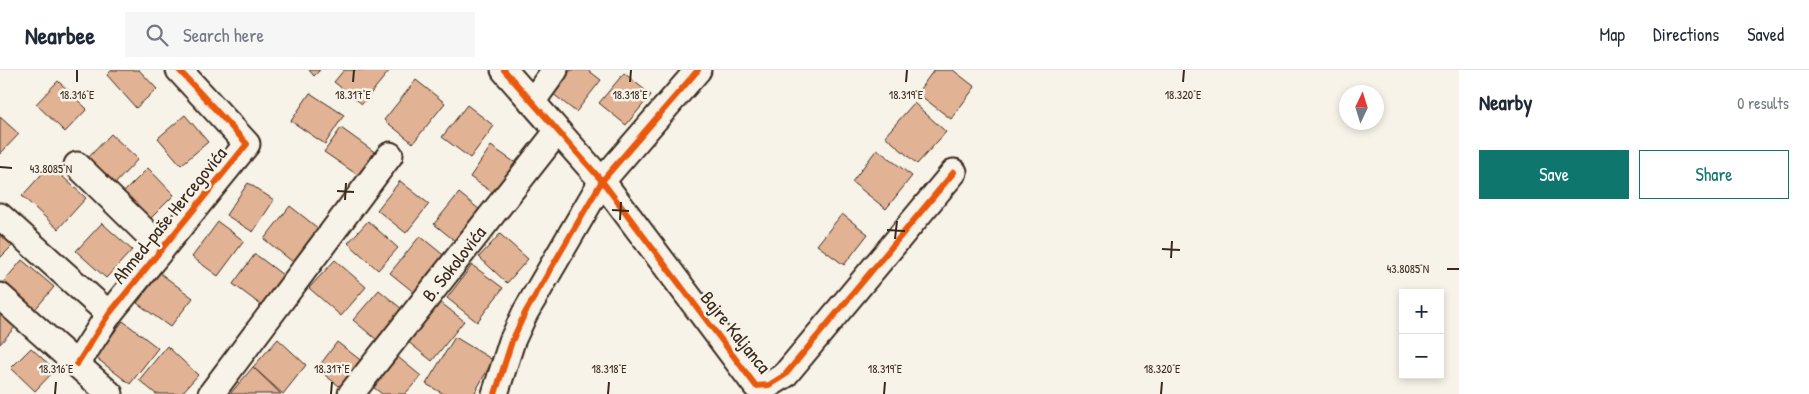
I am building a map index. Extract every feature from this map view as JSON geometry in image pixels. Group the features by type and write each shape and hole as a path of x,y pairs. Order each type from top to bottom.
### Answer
{"street":[{"name":"Ahmed-paše Hercegovića","path":"76,364 109,314 246,144 179,70"},
{"name":"Bajre Kaljanca","path":"504,70 602,181 756,386 769,385 785,375 954,172"},
{"path":"532,102 555,70"},
{"path":"495,394 512,341 525,313 602,181 698,70"},
{"name":"B. Sokolovića","path":"351,394 557,132"},
{"path":"211,394 390,155"},
{"path":"77,165 162,248"},
{"path":"0,216 109,314"},
{"path":"0,296 110,394"}],"building":[{"path":"112,70 139,70 157,89 136,108 107,75"},
{"path":"309,70 320,70 314,76"},
{"path":"344,70 390,70 362,104 334,82"},
{"path":"571,70 588,70 601,80 576,112 552,93"},
{"path":"934,70 953,70 975,87 951,119 917,93"},
{"path":"624,73 651,95 626,125 599,103"},
{"path":"416,80 445,103 413,143 384,120"},
{"path":"58,81 87,109 65,132 36,104"},
{"path":"310,93 344,115 325,144 291,121"},
{"path":"914,103 946,132 917,164 885,136"},
{"path":"467,105 494,126 470,158 442,137"},
{"path":"185,115 208,142 181,165 158,138"},
{"path":"0,117 19,134 0,154"},
{"path":"341,128 376,153 359,176 324,152"},
{"path":"111,134 138,159 114,185 87,159"},
{"path":"491,146 520,166 499,197 470,177"},
{"path":"877,149 912,176 886,209 852,182"},
{"path":"50,165 86,198 58,229 22,196"},
{"path":"148,168 174,195 146,223 120,196"},
{"path":"400,181 429,204 406,233 377,210"},
{"path":"248,183 274,200 253,232 226,215"},
{"path":"459,193 485,214 460,245 434,224"},
{"path":"290,206 319,229 293,262 264,239"},
{"path":"842,214 868,234 844,265 817,245"},
{"path":"368,221 398,248 378,270 348,243"},
{"path":"218,222 244,241 218,276 192,257"},
{"path":"102,223 132,250 106,278 76,251"},
{"path":"0,231 14,244 0,258"},
{"path":"500,234 528,259 507,283 479,257"},
{"path":"420,236 447,258 416,294 390,273"},
{"path":"255,254 283,275 261,305 233,284"},
{"path":"22,260 54,287 32,313 0,286"},
{"path":"335,260 366,287 341,316 309,288"},
{"path":"472,265 503,288 477,322 447,298"},
{"path":"160,273 193,298 170,327 137,303"},
{"path":"379,290 403,310 377,340 353,320"},
{"path":"440,302 464,321 432,361 407,341"},
{"path":"0,312 16,326 0,344"},
{"path":"123,321 158,348 130,384 95,357"},
{"path":"455,337 493,360 474,394 444,394 426,384"},
{"path":"278,339 306,365 283,394 253,367"},
{"path":"337,342 363,362 343,389 317,369"},
{"path":"167,346 198,375 181,394 156,394 139,380"},
{"path":"31,348 55,370 35,391 11,368"},
{"path":"398,357 421,376 405,394 382,394 373,387"},
{"path":"253,367 281,394 230,394"}],"cycle path":[{"path":"77,364 109,314 247,144 179,70"},
{"path":"504,70 602,181 756,386 769,385 785,375 954,172"},
{"path":"495,394 512,341 525,313 602,181 698,70"}]}
